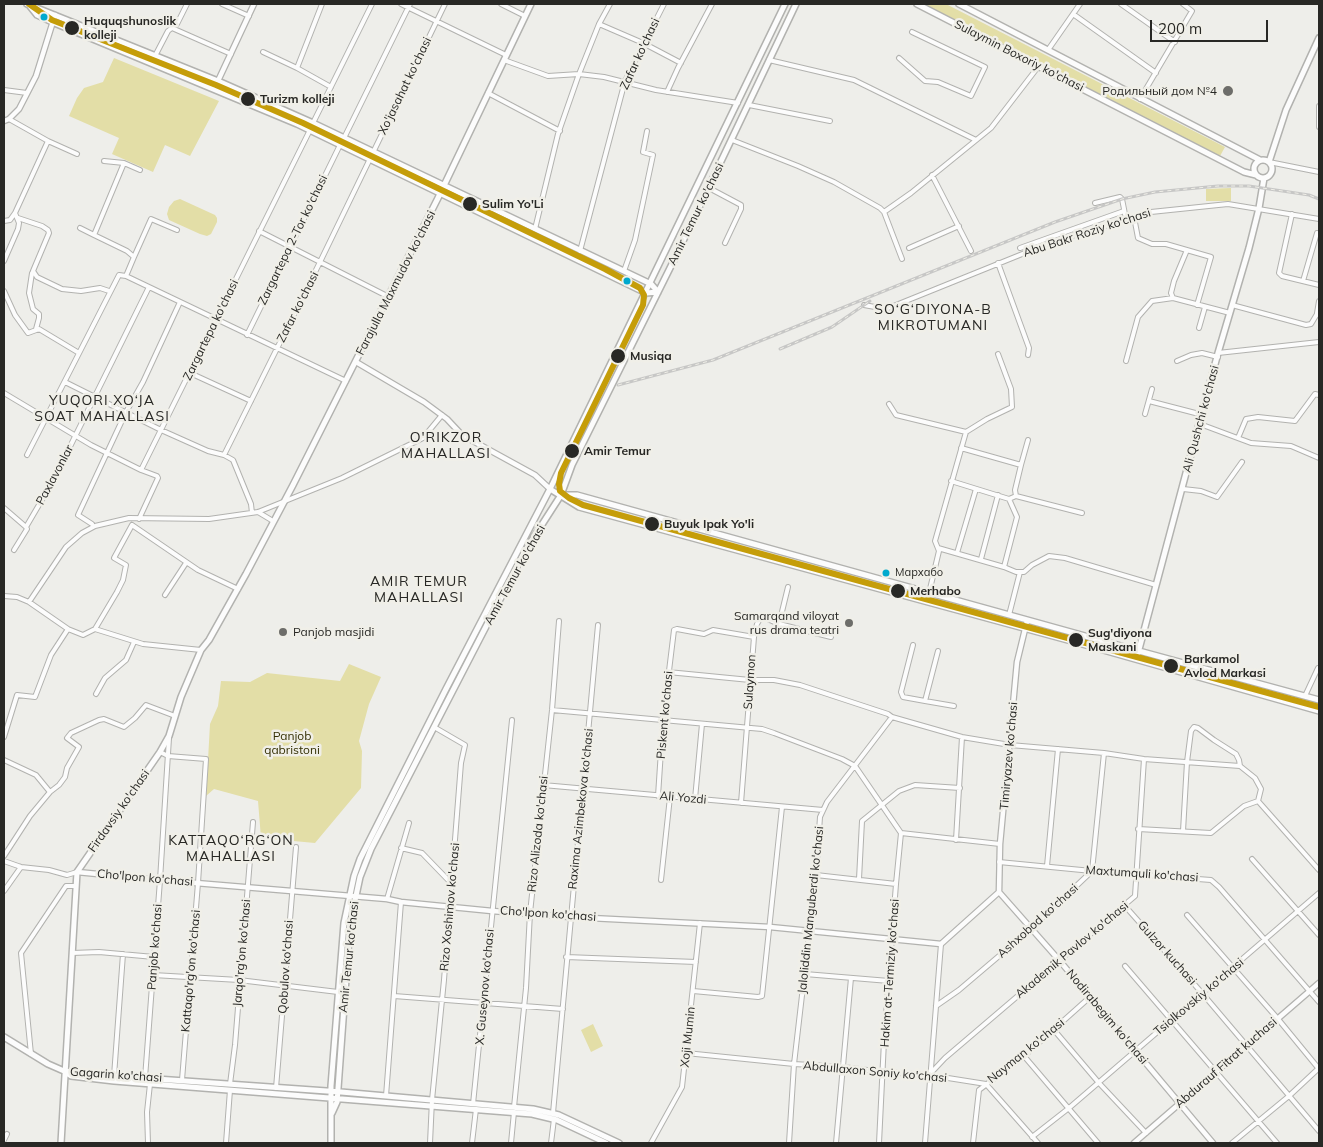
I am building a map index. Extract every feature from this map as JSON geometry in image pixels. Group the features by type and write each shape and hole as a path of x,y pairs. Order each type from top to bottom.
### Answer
{"main road":[{"path":"29,4 218,81 314,123 651,284 658,292"},
{"path":"29,4 37,15 52,22 310,130 646,293 658,292"},
{"name":"Farajulla Maxmudov ko'chasi","path":"281,506 440,194 531,4"},
{"name":"Amir Temur ko'chasi","path":"331,1143 332,1113 354,876 369,840 550,490 785,4"},
{"name":"Amir Temur ko'chasi","path":"334,1094 338,992 344,923 371,849 525,551 561,495 572,465 709,188 796,4"},
{"name":"Sulaymin Boxoriy ko'chasi","path":"917,4 1244,172 1256,175"},
{"name":"Sulaymin Boxoriy ko'chasi","path":"959,4 1140,100 1260,160"},
{"name":"Ali Qushchi ko'chasi","path":"1136,660 1259,208 1264,178 1269,176 1272,171 1269,162 1286,110 1319,38"},
{"path":"1244,172 1251,170 1252,157"},
{"path":"1264,178 1256,175 1254,167 1260,160 1269,162"},
{"path":"550,490 579,507 1025,628 1319,711"},
{"path":"561,495 577,495 1027,621 1319,700"},
{"name":"Firdavsiy ko'chasi","path":"77,872 160,752 169,736 181,697 202,650 238,589 281,506"},
{"path":"407,767 413,769"},
{"path":"61,1143 77,872"},
{"path":"4,1037 48,1064 64,1070"},
{"name":"Gagarin ko'chasi","path":"64,1070 114,1076 182,1080 230,1087 432,1102"},
{"name":"Gagarin ko'chasi","path":"64,1070 71,1076 150,1084 276,1088 334,1094 386,1096 514,1110 553,1116 619,1143"},
{"name":"Gagarin ko'chasi","path":"553,1116 606,1143"}],"street":[{"path":"155,56 168,31 177,24 187,4"},
{"path":"222,4 249,16"},
{"path":"215,89 254,4"},
{"path":"298,68 322,4"},
{"path":"314,123 372,4"},
{"path":"401,4 437,20 505,58 548,76 579,74 668,92 738,103"},
{"name":"Xo'jasahat ko'chasi","path":"370,159 445,4"},
{"path":"501,4 525,16"},
{"path":"535,229 560,131 579,74 599,24 610,4"},
{"name":"Zafar ko'chasi","path":"580,250 625,82 664,4"},
{"path":"668,92 712,4"},
{"path":"1048,50 1080,4"},
{"path":"1121,4 1175,42"},
{"path":"1140,100 1192,10 1183,4"},
{"path":"344,138 409,6"},
{"path":"1073,14 1156,73"},
{"path":"4,121 19,109 36,76 54,15"},
{"path":"599,24 643,43 681,63"},
{"path":"172,28 231,54"},
{"path":"899,58 925,81 938,82 971,96 985,67 912,32"},
{"path":"263,52 298,68 331,87"},
{"path":"769,60 854,80 976,140"},
{"path":"884,212 992,128 1038,67"},
{"path":"4,90 27,93"},
{"path":"488,93 560,131"},
{"path":"749,105 830,121"},
{"path":"1319,106 1319,127"},
{"path":"9,118 77,154"},
{"name":"Zargartepa ko'chasi","path":"141,470 310,130"},
{"path":"624,271 635,240 653,155 643,152 647,131"},
{"path":"4,222 10,220 16,213 48,140"},
{"path":"732,140 834,182 880,208 884,212 902,259"},
{"name":"Zargartepa 2-Tor ko'chasi","path":"247,335 340,145"},
{"name":"Zafar ko'chasi","path":"224,455 370,159"},
{"path":"104,161 124,163 140,170"},
{"path":"1269,162 1319,172"},
{"path":"94,235 124,163"},
{"path":"932,175 971,251"},
{"path":"709,188 741,205 741,209 725,243"},
{"path":"1095,203 1120,197 1126,219"},
{"name":"Abu Bakr Roziy ko'chasi","path":"864,305 886,309 1052,242 1151,212 1228,204 1319,219"},
{"path":"1020,248 1124,211"},
{"path":"4,261 18,229 16,213"},
{"path":"1292,214 1279,273 1282,276 1319,285"},
{"path":"1134,217 1138,238 1152,244 1166,244 1211,257 1198,304"},
{"path":"4,291 15,315 25,330 31,333 36,329 39,318 33,308 29,293 33,271 50,233 42,226 18,218"},
{"path":"126,276 151,219 176,230"},
{"path":"909,248 959,226"},
{"path":"80,228 127,251 134,257"},
{"path":"259,231 389,296"},
{"path":"1303,281 1316,233"},
{"path":"1174,298 1171,293 1187,250"},
{"path":"998,263 1028,348 1028,355"},
{"path":"33,271 37,277 62,289 81,291 100,288 109,291"},
{"path":"27,455 109,291 120,274 346,381"},
{"name":"Paxlavonlar","path":"14,550 53,482 149,287"},
{"path":"1126,361 1138,317 1143,309 1152,301 1174,298 1230,313"},
{"path":"1232,305 1306,326 1311,324 1318,314 1319,301"},
{"path":"92,524 78,515 106,453 143,382 180,302"},
{"path":"1199,328 1205,307"},
{"path":"36,329 79,352"},
{"path":"1177,361 1191,355 1218,355 1319,342"},
{"path":"929,593 939,551 935,541 966,432 987,418 1012,406 1011,390 998,354"},
{"path":"356,362 424,402 462,435 535,475 550,490"},
{"path":"190,373 250,401"},
{"path":"65,382 208,452 224,455 233,460 251,504 252,513"},
{"path":"1146,414 1152,389"},
{"path":"4,393 106,453 157,476 158,478 139,519"},
{"path":"1238,438 1246,419 1258,417 1295,421 1315,394 1319,395"},
{"path":"1149,401 1203,415"},
{"path":"889,404 896,415 966,432"},
{"path":"29,602 66,547 82,533 95,526 129,518 208,519 258,512 286,499 301,496 342,478 423,438 442,416"},
{"path":"1200,424 1251,443 1291,446 1319,458"},
{"path":"1016,496 1015,490 1028,440"},
{"path":"961,448 1021,465"},
{"path":"1183,489 1201,491 1217,497 1242,462"},
{"path":"951,481 1009,499 1016,496 1082,513"},
{"path":"957,553 976,489"},
{"path":"981,559 998,495"},
{"path":"1004,567 1017,516 1009,499"},
{"path":"4,508 26,528"},
{"path":"258,512 274,522"},
{"path":"129,518 132,525 186,563 238,589"},
{"path":"4,596 17,597 29,602 68,629 82,635 95,629 118,592 123,580 126,564 114,558 132,525"},
{"path":"938,548 981,559 1020,572 1024,572 1032,565 1049,556 1065,558 1156,585"},
{"path":"165,595 186,563"},
{"path":"1009,615 1020,572"},
{"path":"788,587 779,624 832,637"},
{"name":"Sulaymon","path":"741,803 754,637 760,620 765,618 779,624"},
{"name":"Rizo Alizoda ko'chasi","path":"511,1143 524,1005 530,913 552,710 558,621"},
{"name":"Timiryazev ko'chasi","path":"1000,892 1000,844 1016,662 1027,621"},
{"name":"Raxima Azimbekova ko'chasi","path":"551,1143 566,958 598,625"},
{"path":"4,737 18,695 35,697 52,655 68,629"},
{"path":"95,629 134,642 202,650"},
{"name":"Piskent ko'chasi","path":"658,796 673,634 677,629 704,634 713,630 754,637"},
{"path":"96,694 105,678 126,660 134,642"},
{"path":"913,644 901,692 903,697 954,706"},
{"path":"925,701 938,650"},
{"path":"1304,696 1318,668"},
{"path":"668,672 750,680 774,680 800,685 888,714 892,718 962,737 1010,745 1104,753 1144,759 1240,766 1255,778 1260,789 1258,801"},
{"path":"4,856 30,816 64,777 79,747 67,738 72,733 104,719 124,727 146,705 175,716"},
{"path":"552,710 762,730 774,733 842,759 855,766 901,834 1000,844"},
{"name":"Jaloliddin Manguberdi ko'chasi","path":"789,1143 794,1064 816,874 820,817 827,802 892,718"},
{"name":"X. Guseynov ko'chasi","path":"472,1143 483,1002 512,720"},
{"path":"695,799 702,724"},
{"name":"Rizo Xoshimov ko'chasi","path":"430,1143 432,1102 465,745 434,727"},
{"path":"1183,831 1187,762 1191,731 1194,727 1236,754 1240,766"},
{"name":"Panjob ko'chasi","path":"145,1078 169,736"},
{"path":"956,840 962,737"},
{"path":"1047,866 1058,749"},
{"name":"Kattaqo'rg'on ko'chasi","path":"160,752 168,756 206,759 182,1080"},
{"path":"1092,871 1104,753"},
{"name":"Akademik Pavlov ko'chasi","path":"929,1075 945,1058 1135,896 1144,759"},
{"path":"4,760 36,775 50,792"},
{"name":"Ali Yozdi","path":"543,785 823,810"},
{"path":"858,879 862,821 899,791 915,785 960,788"},
{"path":"661,880 670,797"},
{"path":"1138,829 1212,833 1244,806 1258,801"},
{"path":"1258,801 1319,870"},
{"path":"693,991 762,996 782,807"},
{"name":"Jarqo'rg'on ko'chasi","path":"226,1143 253,822"},
{"path":"387,899 409,823"},
{"name":"Hakim at-Termiziy ko'chasi","path":"879,1143 889,981 901,834"},
{"name":"Qobulov ko'chasi","path":"276,1088 296,847"},
{"path":"401,848 422,853 452,884"},
{"path":"1252,859 1319,935"},
{"path":"4,861 21,867 49,870 67,875 77,872"},
{"name":"Maxtumquli ko'chasi","path":"999,862 1211,880 1220,887 1319,1002"},
{"path":"4,891 21,867"},
{"name":"Ashxobod ko'chasi","path":"936,1006 959,990 1032,928 1092,871"},
{"name":"Cho'lpon ko'chasi","path":"77,872 570,917 770,928 942,944"},
{"path":"816,874 896,884"},
{"path":"32,1054 21,953 66,886 76,886"},
{"path":"925,1143 929,1075 942,944 1000,892"},
{"name":"Nodirabegim ko'chasi","path":"1000,892 1213,1143"},
{"name":"Tsiolkovskiy ko'chasi","path":"1032,1137 1099,1083 1319,893"},
{"path":"386,1096 401,902"},
{"name":"Gulzor kuchasi","path":"1124,906 1202,993 1319,1131"},
{"path":"1187,915 1319,1068 1289,1096 1232,1143"},
{"name":"Xoji Mumin","path":"651,1143 682,1087 700,923"},
{"path":"72,953 154,956"},
{"path":"114,1076 123,954"},
{"path":"566,958 696,962"},
{"path":"1124,966 1276,1143"},
{"path":"805,974 889,981"},
{"path":"153,975 239,980 338,992"},
{"path":"836,1143 851,978"},
{"name":"Abdurauf Fitrat kuchasi","path":"1134,1143 1319,983"},
{"path":"394,996 563,1009"},
{"name":"Nayman ko'chasi","path":"973,1143 980,1090 1024,1056 1090,997"},
{"path":"1054,1030 1099,1083 1146,1133"},
{"name":"Abdullaxon Soniy ko'chasi","path":"686,1053 929,1075 986,1084"},
{"path":"1024,1056 1098,1143"},
{"path":"148,1143 146,1112 150,1084"},
{"path":"986,1084 1038,1143"},
{"path":"4,1140 7,1134"}],"green space":[{"path":"923,4 946,4 1225,147 1220,156"},
{"path":"114,58 219,101 190,156 165,145 153,172 112,154 119,138 69,116 84,88 103,82"},
{"path":"1231,188 1231,201 1206,201 1206,189"},
{"path":"180,199 215,215 217,222 211,234 207,236 200,234 169,220 167,214 169,207 174,201"},
{"name":"Panjob qabristoni","path":"349,664 381,677 369,704 359,741 362,751 361,788 315,843 261,838 258,801 214,789 206,796 210,724 218,706 221,681 250,682 267,673 340,681"},
{"path":"593,1024 603,1046 591,1052 581,1030"}],"railway":[{"path":"618,385 713,360 1055,222 1122,199 1155,192 1218,186 1249,186 1309,195 1319,199"},
{"path":"780,349 832,327 870,301"}],"transit line":[{"path":"29,4 52,20 216,85 303,123 605,269 640,288 644,295 643,305 561,473 560,491 569,498 583,505 1319,707"}],"place":[{"name":"Huquqshunoslik kolleji","path":"72,28"},
{"name":"Родильный дом №4","path":"1228,91"},
{"name":"Turizm kolleji","path":"248,99"},
{"name":"Sulim Yo'Li","path":"470,204"},
{"name":"Musiqa","path":"618,356"},
{"name":"Amir Temur","path":"572,451"},
{"name":"Buyuk Ipak Yo'li","path":"652,524"},
{"name":"Мархабо","path":"886,573"},
{"name":"Merhabo","path":"898,591"},
{"name":"Samarqand viloyat rus drama teatri","path":"849,623"},
{"name":"Panjob masjidi","path":"283,632"},
{"name":"Sug'diyona Maskani","path":"1076,640"},
{"name":"Barkamol Avlod Markasi","path":"1171,666"}],"district":[{"name":"SO‘G‘DIYONA-B MIKROTUMANI","path":"933,318"},
{"name":"YUQORI XO‘JA SOAT MAHALLASI","path":"102,410"},
{"name":"O'RIKZOR MAHALLASI","path":"446,446"},
{"name":"AMIR TEMUR MAHALLASI","path":"419,590"},
{"name":"KATTAQO‘RG‘ON MAHALLASI","path":"231,850"}]}
